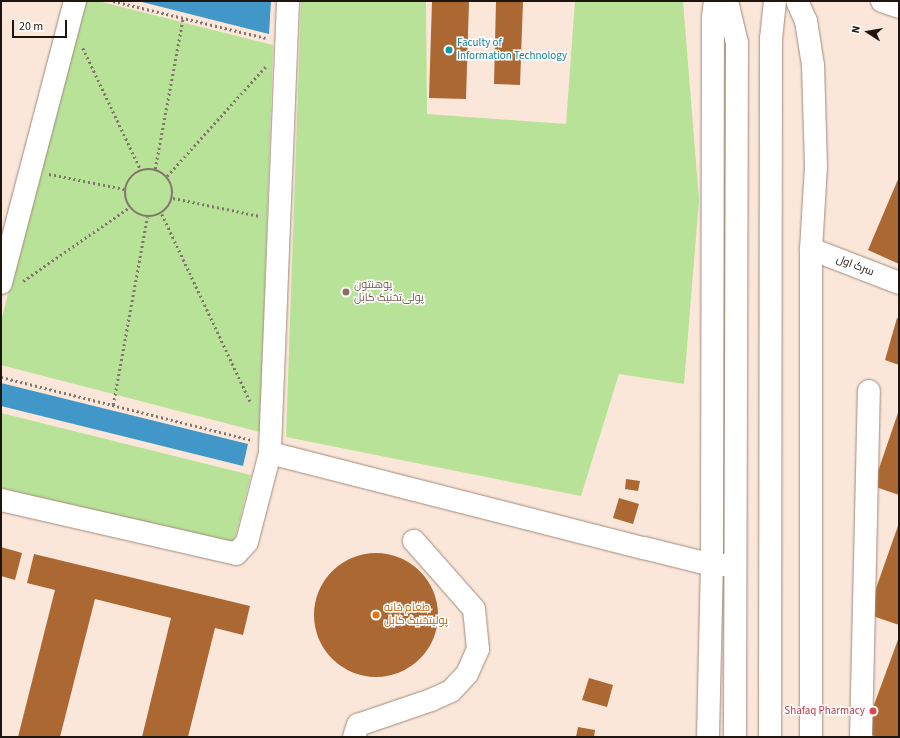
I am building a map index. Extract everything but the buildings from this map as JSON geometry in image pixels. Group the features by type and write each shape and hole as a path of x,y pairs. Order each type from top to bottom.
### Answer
{"street":[{"path":"1,500 236,554 246,542 270,449 288,1"},
{"path":"708,737 712,563 713,17 715,1"},
{"path":"727,1 737,43 735,737"},
{"path":"770,737 771,40 775,1"},
{"path":"797,1 806,21 813,65 816,166 811,250 811,737"},
{"path":"882,1 899,7"},
{"path":"11,283 31,170 73,11"},
{"name":"سرک‌ اول","path":"811,250 899,283"},
{"path":"861,737 870,391"},
{"path":"270,449 644,548 712,563 735,566"},
{"path":"354,737 358,725 431,700 451,691 467,674 478,649 474,609 414,541"}],"path":[{"path":"113,1 286,43"},
{"path":"73,11 141,170"},
{"path":"155,169 183,18"},
{"path":"166,176 265,66"},
{"path":"155,169 166,176 173,189 173,198 167,209 162,214 147,217 140,216 130,208 126,201 125,189 128,180 141,170 155,169"},
{"path":"31,170 125,189"},
{"path":"173,198 279,220"},
{"path":"11,283 130,208"},
{"path":"162,214 254,408"},
{"path":"113,405 147,217"},
{"path":"1,377 113,405 270,449"}],"green space":[{"path":"84,1 98,1 273,45 260,432 1,365 1,321"},
{"path":"301,1 426,1 427,114 566,124 575,1 683,1 699,200 684,384 619,374 581,496 286,437"},
{"path":"1,413 251,475 233,546 1,488"},
{"path":"375,601 384,605 388,614 384,623 375,627 366,623 362,614 366,605"}],"water":[{"path":"138,1 271,1 269,34"},
{"path":"1,383 248,444 243,466 1,406"}],"place":[{"name":"Faculty of Information Technology","path":"449,50"},
{"name":"پوهنتون پولی‌تخنیک کابل","path":"346,292"},
{"name":"طعام خانه پولیتخنیک کابل","path":"376,615"},
{"name":"Shafaq Pharmacy","path":"873,711"}]}
